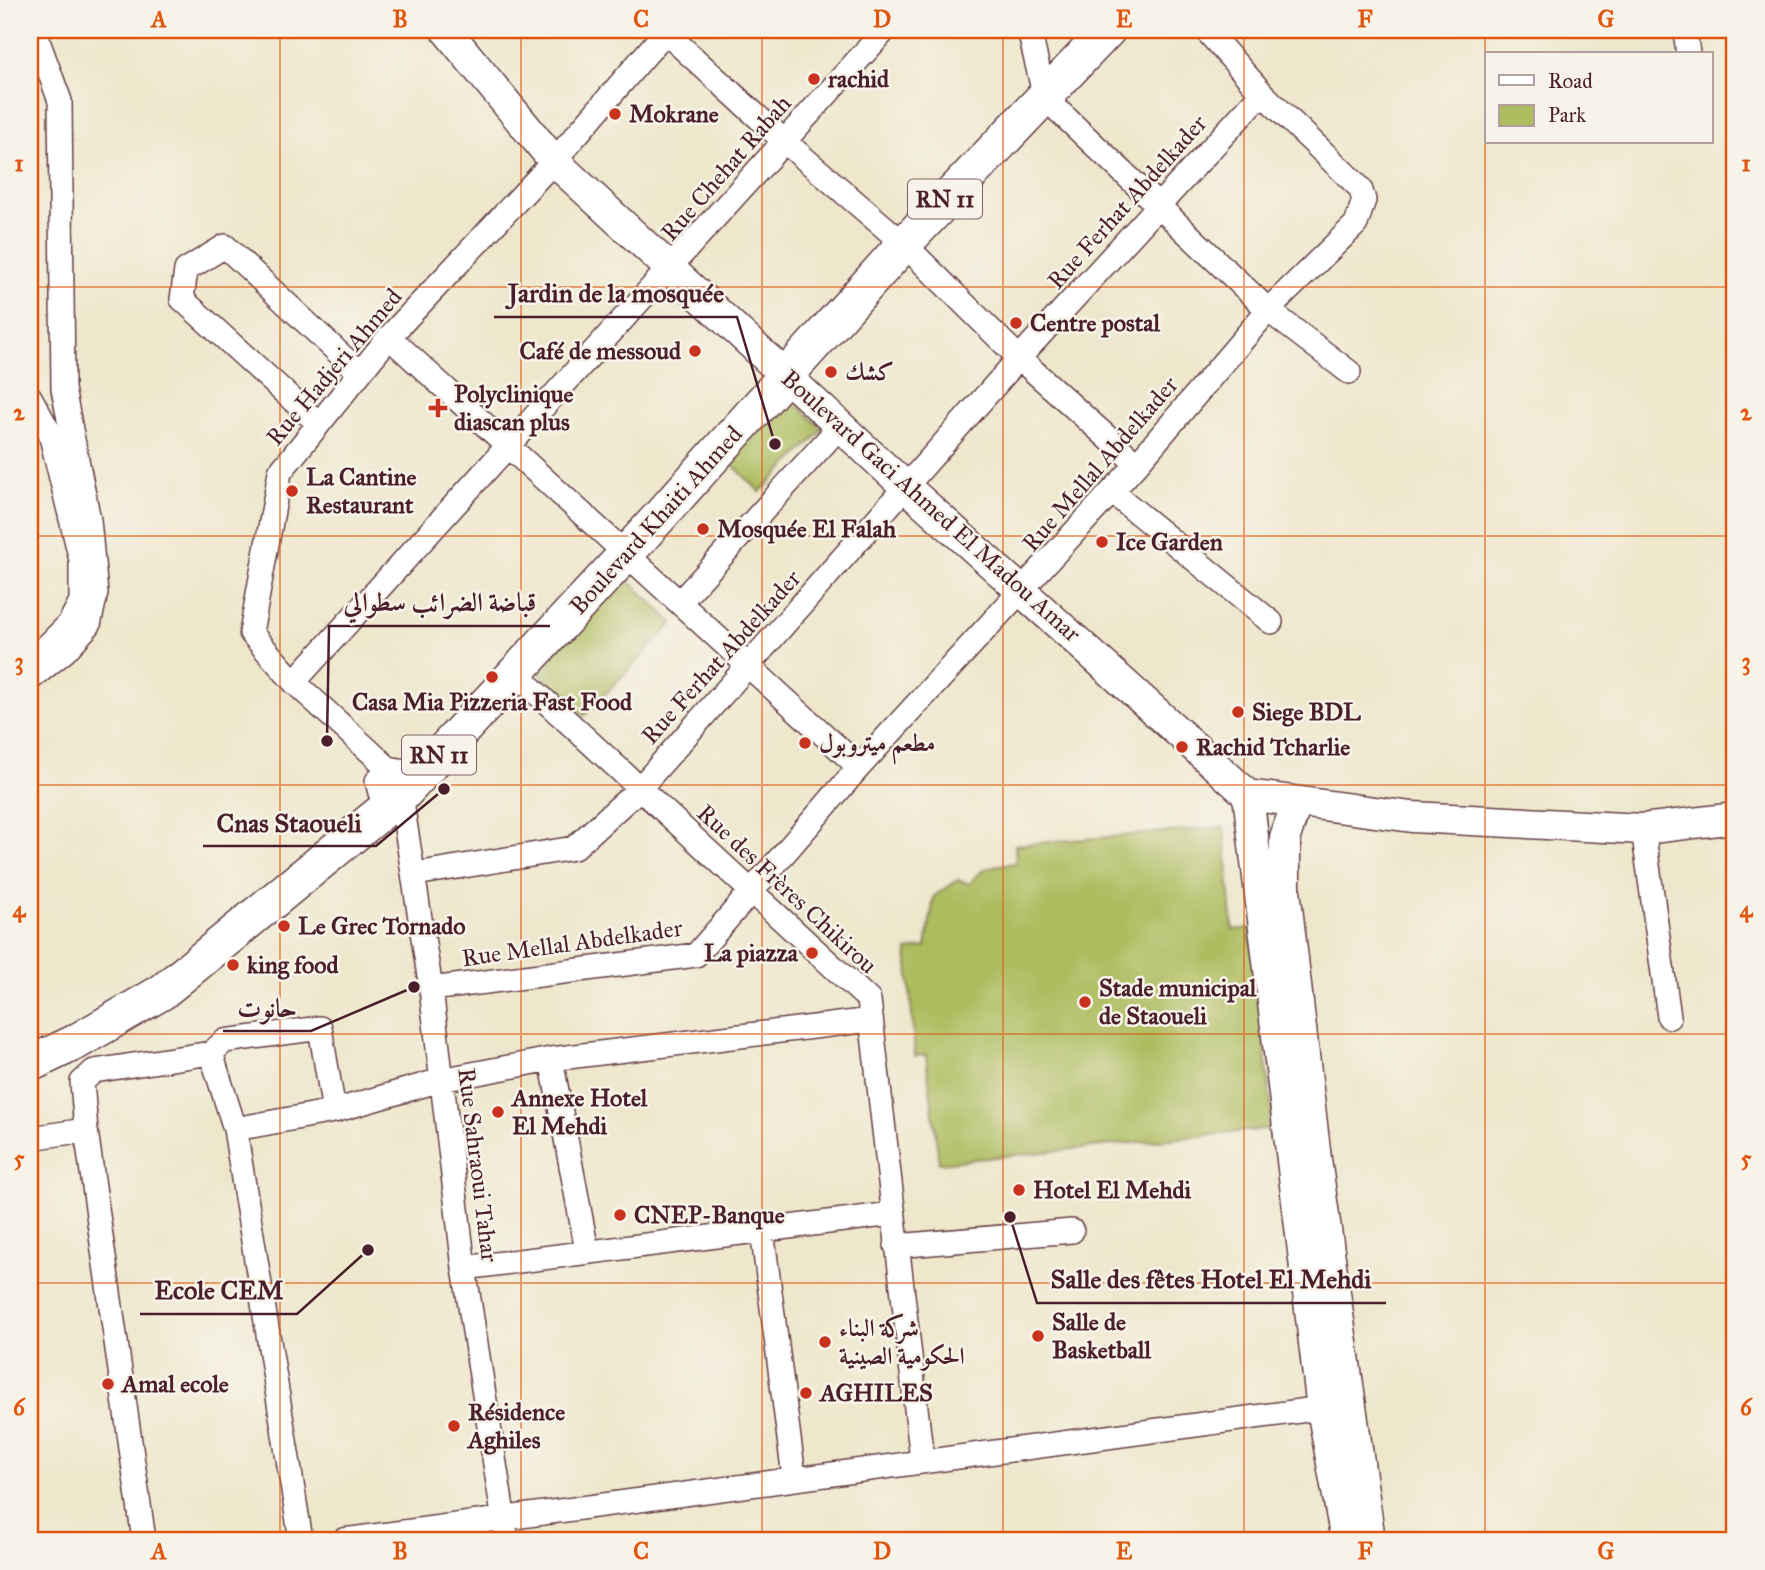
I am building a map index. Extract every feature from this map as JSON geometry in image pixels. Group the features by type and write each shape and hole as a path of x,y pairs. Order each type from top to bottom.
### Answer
{"highway":[{"name":"Boulevard Khaiti Ahmed","path":"30,1064 76,1042 162,992 397,789 516,674 904,244 1108,30"}],"main road":[{"name":"Boulevard Gaci Ahmed El Madou Amar","path":"446,30 554,161 842,424 907,488 1248,795"},
{"path":"1346,1540 1322,1409 1248,795 1412,817 1643,829 1735,818"},
{"path":"1297,802 1285,837 1285,891 1315,1159 1370,1540"}],"street":[{"path":"30,679 65,651 89,625 96,593 89,520 63,389 60,101 34,30"},
{"path":"665,30 784,141 904,244 1020,358 1137,464"},
{"name":"Rue Hadjeri Ahmed","path":"397,789 251,633 280,472 389,337 554,161 665,30"},
{"name":"Rue Chehat Rabah","path":"295,682 672,269 885,30"},
{"path":"1029,30 1045,98 1157,208 1268,310 1349,372"},
{"name":"Rue Mellal Abdelkader","path":"430,989 696,955 859,767 1137,464 1268,310 1356,223 1364,200 1360,188 1262,93 1206,30"},
{"path":"1685,30 1688,52"},
{"name":"Rue Ferhat Abdelkader","path":"415,874 573,848 639,789 1020,358 1262,93"},
{"path":"319,424 182,299 186,270 225,246 360,373"},
{"path":"389,337 859,767"},
{"path":"30,397 50,433 81,560 81,601 69,624 30,663"},
{"path":"680,603 842,424"},
{"path":"1112,492 1271,622"},
{"name":"Rue des Frères Chikirou","path":"516,674 869,1000 922,1460"},
{"name":"Rue Sahraoui Tahar","path":"397,789 415,874 464,1268 507,1540"},
{"path":"1643,829 1669,1017"},
{"path":"234,1129 334,1111 441,1080 551,1059 871,1020"},
{"path":"144,1540 86,1130 82,1083 94,1071 211,1053 225,1041 320,1028 334,1111"},
{"path":"211,1053 234,1129 301,1540"},
{"path":"551,1059 587,1251"},
{"path":"30,1139 86,1130"},
{"path":"464,1268 892,1214"},
{"path":"761,1230 794,1477"},
{"path":"896,1247 1072,1231"},
{"path":"344,1540 1351,1403"}],"green space":[{"path":"789,396 823,430 760,492 726,458"},
{"path":"626,578 673,623 584,716 537,671"},
{"name":"Stade municipal de Staoueli","path":"1224,827 1233,930 1250,928 1274,1128 939,1163 926,1055 915,1056 907,950 926,947 934,896 958,880 970,884 984,870 1016,863 1015,845"}],"place":[{"name":"rachid","path":"814,79"},
{"name":"Mokrane","path":"615,114"},
{"name":"Centre postal","path":"1016,323"},
{"name":"Café de messoud","path":"695,351"},
{"name":"كشك","path":"831,372"},
{"name":"Polyclinique diascan plus","path":"438,408"},
{"name":"Jardin de la mosquée","path":"775,444"},
{"name":"La Cantine Restaurant","path":"292,491"},
{"name":"Mosquée El Falah","path":"703,529"},
{"name":"Ice Garden","path":"1102,542"},
{"name":"Casa Mia Pizzeria Fast Food","path":"492,677"},
{"name":"Siege BDL","path":"1238,712"},
{"name":"قباضة الضرائب سطوالي","path":"327,741"},
{"name":"مطعم ميتروبول","path":"805,743"},
{"name":"Rachid Tcharlie","path":"1182,747"},
{"name":"Cnas Staoueli","path":"444,789"},
{"name":"Le Grec Tornado","path":"284,926"},
{"name":"La piazza","path":"812,953"},
{"name":"king food","path":"233,965"},
{"name":"حانوت","path":"414,987"},
{"name":"Stade municipal de Staoueli","path":"1085,1002"},
{"name":"Annexe Hotel El Mehdi","path":"498,1112"},
{"name":"Hotel El Mehdi","path":"1019,1190"},
{"name":"CNEP-Banque","path":"620,1215"},
{"name":"Salle des fêtes Hotel El Mehdi","path":"1010,1217"},
{"name":"Ecole CEM","path":"368,1250"},
{"name":"Salle de Basketball","path":"1038,1336"},
{"name":"شركة البناء الحكومية الصينية","path":"825,1342"},
{"name":"Amal ecole","path":"108,1384"},
{"name":"AGHILES","path":"806,1393"},
{"name":"Résidence Aghiles","path":"454,1426"}]}
